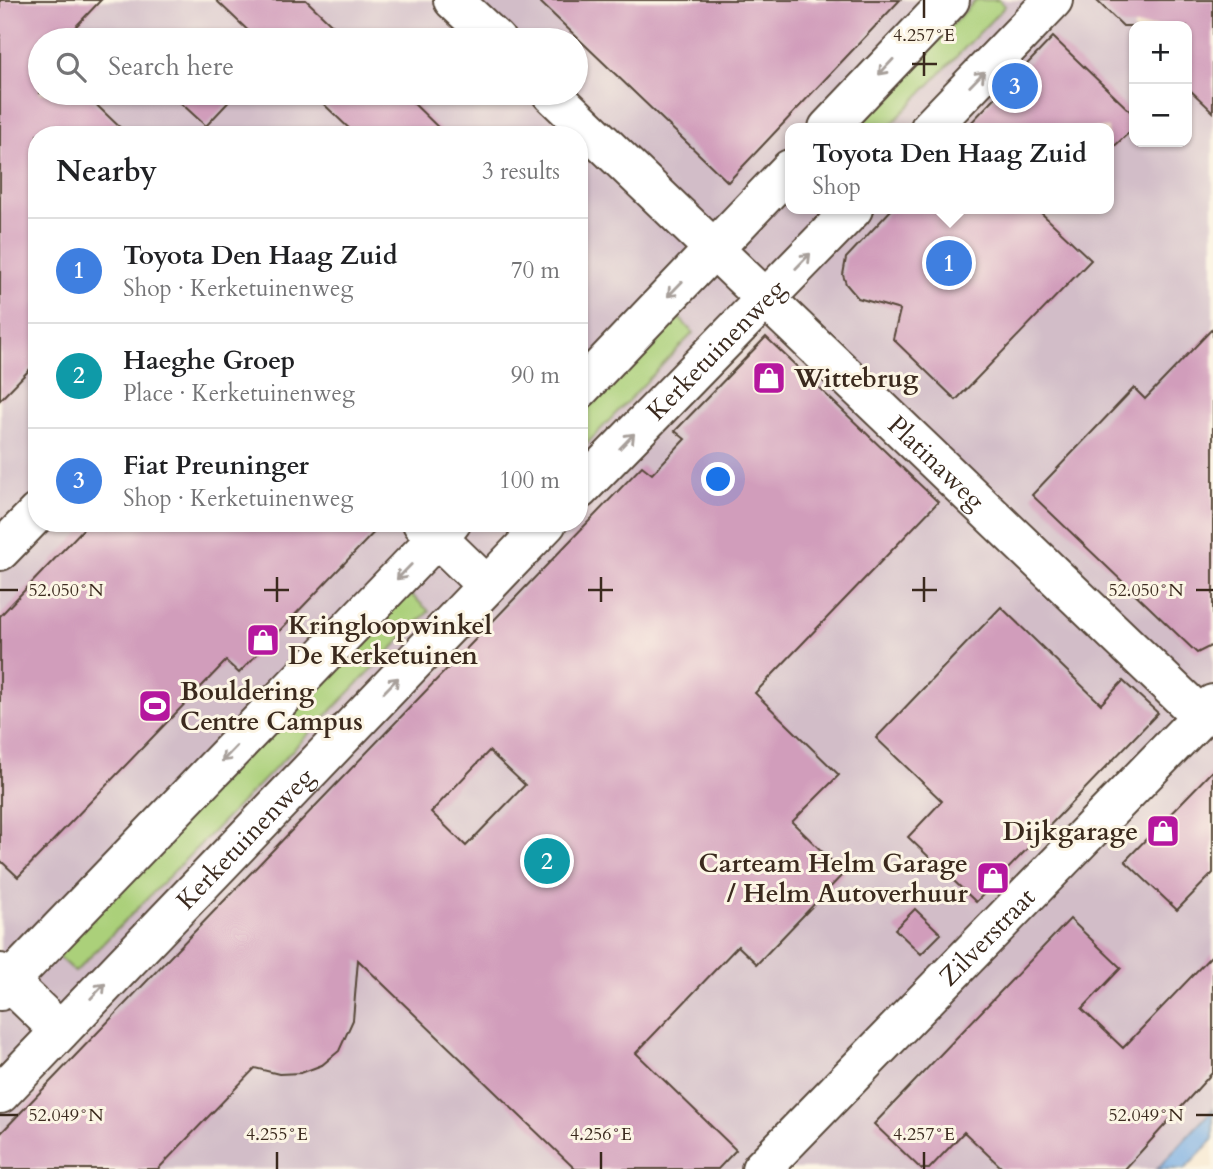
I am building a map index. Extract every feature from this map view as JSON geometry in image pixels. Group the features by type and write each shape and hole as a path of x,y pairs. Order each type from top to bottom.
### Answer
{"street":[{"path":"453,0 483,28"},
{"path":"833,123 950,0"},
{"path":"935,123 1052,0"},
{"name":"Platinaweg","path":"564,105 586,126"},
{"name":"Platinaweg","path":"588,128 1207,710"},
{"path":"588,381 785,174"},
{"name":"Kerketuinenweg","path":"588,481 848,214"},
{"path":"0,551 28,522"},
{"path":"60,1031 3,982 433,532"},
{"path":"440,532 486,585"},
{"name":"Kerketuinenweg","path":"0,1094 538,532"},
{"name":"Zilverstraat","path":"761,1169 1207,710"}],"shaded area":[{"path":"0,0 1213,0 1213,1109 1157,1169 0,1169"}],"green space":[{"path":"976,0 999,0 1005,6 893,123 857,123"},
{"path":"673,311 693,333 588,443 588,399"},
{"path":"405,589 429,611 75,972 56,955"}],"water":[{"path":"1213,1109 1213,1140 1185,1169 1157,1169"}],"building":[{"path":"0,0 101,0 74,28 28,28 28,105 97,105 119,126 28,126 28,371 0,400"},
{"path":"216,0 306,0 335,28 245,28"},
{"path":"538,0 900,0 728,182 588,48 588,28 567,28"},
{"path":"1096,0 1213,0 1213,112 1192,92 1192,21 1129,21 1129,26 1123,26"},
{"path":"1053,37 1129,110 1129,133 1114,146 1114,123 971,123"},
{"path":"183,105 226,105 206,126"},
{"path":"325,105 415,105 437,126 347,126"},
{"path":"887,214 1042,214 1091,260 956,400 893,339 900,310 858,298 846,284 843,275 846,258"},
{"path":"1213,328 1213,645 1197,653 1032,495 1134,388 1145,399"},
{"path":"766,337 938,502 755,693 839,775 792,822 844,873 757,964 738,946 636,1053 736,1150 718,1169 575,1169 358,960 353,1020 339,1051 322,1065 301,1073 279,1074 255,1068 158,1169 0,1169 0,1134 579,532 588,532 588,522 642,466 652,474 685,439 675,431","holes":["489,751 525,785 466,846 431,812"]},
{"path":"80,532 374,532 239,673 226,661 18,877 0,860 0,616"},
{"path":"1001,607 1101,704 1123,681 1158,713 976,902 908,837 942,801 876,738"},
{"path":"1213,770 1213,873 1177,910 1125,861"},
{"path":"915,909 941,934 921,954 895,929"},
{"path":"1070,919 1121,968 1082,1009 1123,1048 1213,954 1213,1072 1125,1169 1003,1169 964,1132 929,1169 921,1169 874,1124"}],"place":[{"name":"Fiat Preuninger","path":"1015,86"},
{"name":"Toyota Den Haag Zuid","path":"949,263"},
{"name":"Wittebrug","path":"769,378"},
{"name":"Kringloopwinkel De Kerketuinen","path":"263,640"},
{"name":"Bouldering Centre Campus","path":"155,706"},
{"name":"Dijkgarage","path":"1163,831"},
{"name":"Haeghe Groep","path":"547,861"},
{"name":"Carteam Helm Garage / Helm Autoverhuur","path":"993,878"}]}
